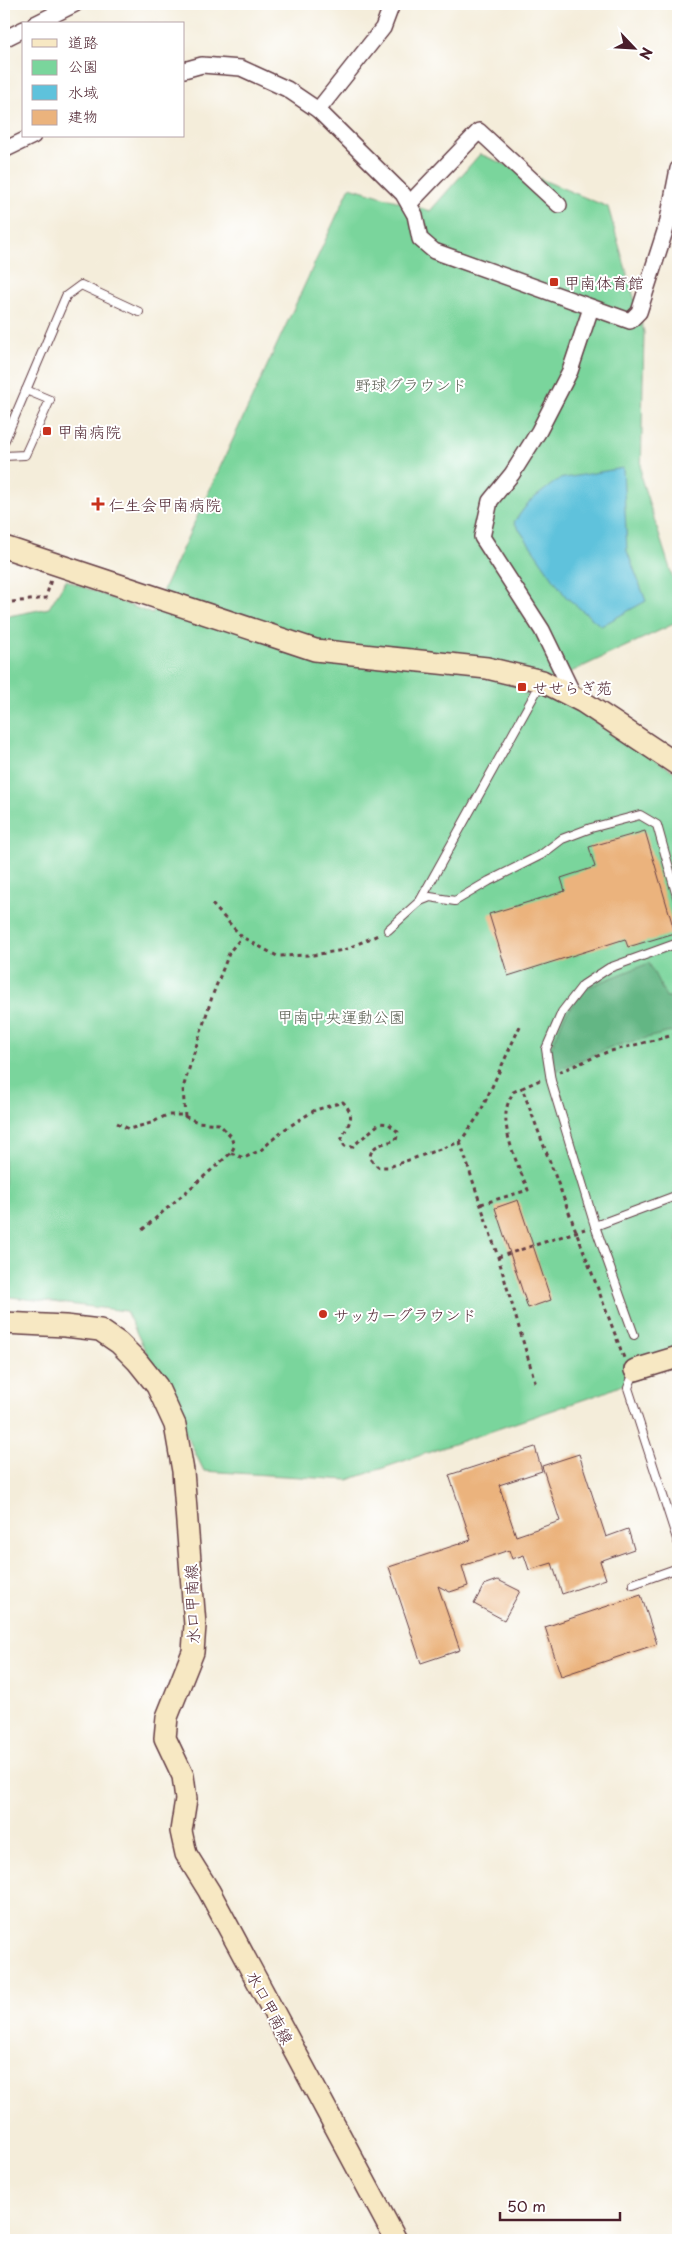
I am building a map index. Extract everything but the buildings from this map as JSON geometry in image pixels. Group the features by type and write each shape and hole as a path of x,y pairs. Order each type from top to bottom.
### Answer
{"main road":[{"path":"4,547 314,650 487,668 542,681 575,698 678,765"},
{"name":"水口甲南線","path":"4,1323 100,1330 119,1343 152,1380 175,1425 183,1471 194,1624 193,1652 167,1717 165,1738 183,1776 186,1799 181,1831 186,1854 209,1891 396,2240"},
{"path":"635,1370 678,1357"}],"street":[{"path":"38,22 76,4"},
{"path":"318,110 383,28 392,4"},
{"path":"4,39 22,30"},
{"path":"185,70 202,65 241,68 286,89 318,110 403,194 415,215 420,238 434,251 630,321 639,312 667,225 678,169"},
{"path":"409,204 479,131 559,205"},
{"path":"4,150 29,138"},
{"path":"575,698 542,630 482,537 490,501 512,474 539,431 570,371 591,308"}],"lane":[{"path":"4,442 66,296 81,285 139,312"},
{"path":"4,456 25,455 50,400 26,390"},
{"path":"388,930 420,901 542,681"},
{"path":"420,901 430,897 455,901 489,881 542,855 562,839 591,828 640,815 657,825 678,900"},
{"path":"634,1335 595,1226 551,1081 546,1049 562,1012 583,985 610,968 678,943"},
{"path":"595,1226 678,1195"},
{"path":"635,1370 628,1388 678,1542"},
{"path":"633,1584 678,1568"}],"path":[{"path":"4,602 46,598 55,564"},
{"path":"212,904 242,937 277,956 313,955 344,950 388,930"},
{"path":"185,1117 183,1088 193,1056 230,951 242,937"},
{"path":"231,1153 244,1158 261,1150 282,1131 315,1110 343,1102 350,1110 351,1121 341,1141 345,1146 352,1147 380,1123 389,1124 398,1132 396,1140 374,1147 370,1152 370,1159 378,1168 389,1167 460,1142 478,1115 521,1024"},
{"path":"481,1204 528,1190 510,1145 507,1126 506,1107 513,1092 522,1088"},
{"path":"117,1123 129,1128 152,1123 167,1115 185,1117 198,1122 219,1124 231,1136 234,1147 231,1153 142,1230"},
{"path":"460,1142 498,1257 536,1385"},
{"path":"498,1257 595,1226"}],"green space":[{"name":"甲南中央運動公園","path":"480,154 608,207 644,332 641,478 678,594 678,622 524,694 561,700 678,774 678,1361 603,1393 348,1480 204,1471 126,1311 10,1297 4,1257 4,617 49,608 66,580 152,614 350,187 430,211"},
{"path":"649,963 666,997 678,997 678,1030 611,1047 555,1071 551,1049 565,1015 586,988"}],"water":[{"path":"623,468 627,551 646,601 601,626 566,597 514,522 529,502 559,479"}],"place":[{"name":"甲南体育館","path":"554,282"},
{"name":"甲南病院","path":"47,431"},
{"name":"仁生会甲南病院","path":"98,504"},
{"name":"せせらぎ苑","path":"522,687"},
{"name":"サッカーグラウンド","path":"323,1314"}],"park label":[{"name":"野球グラウンド","path":"411,384"}]}
